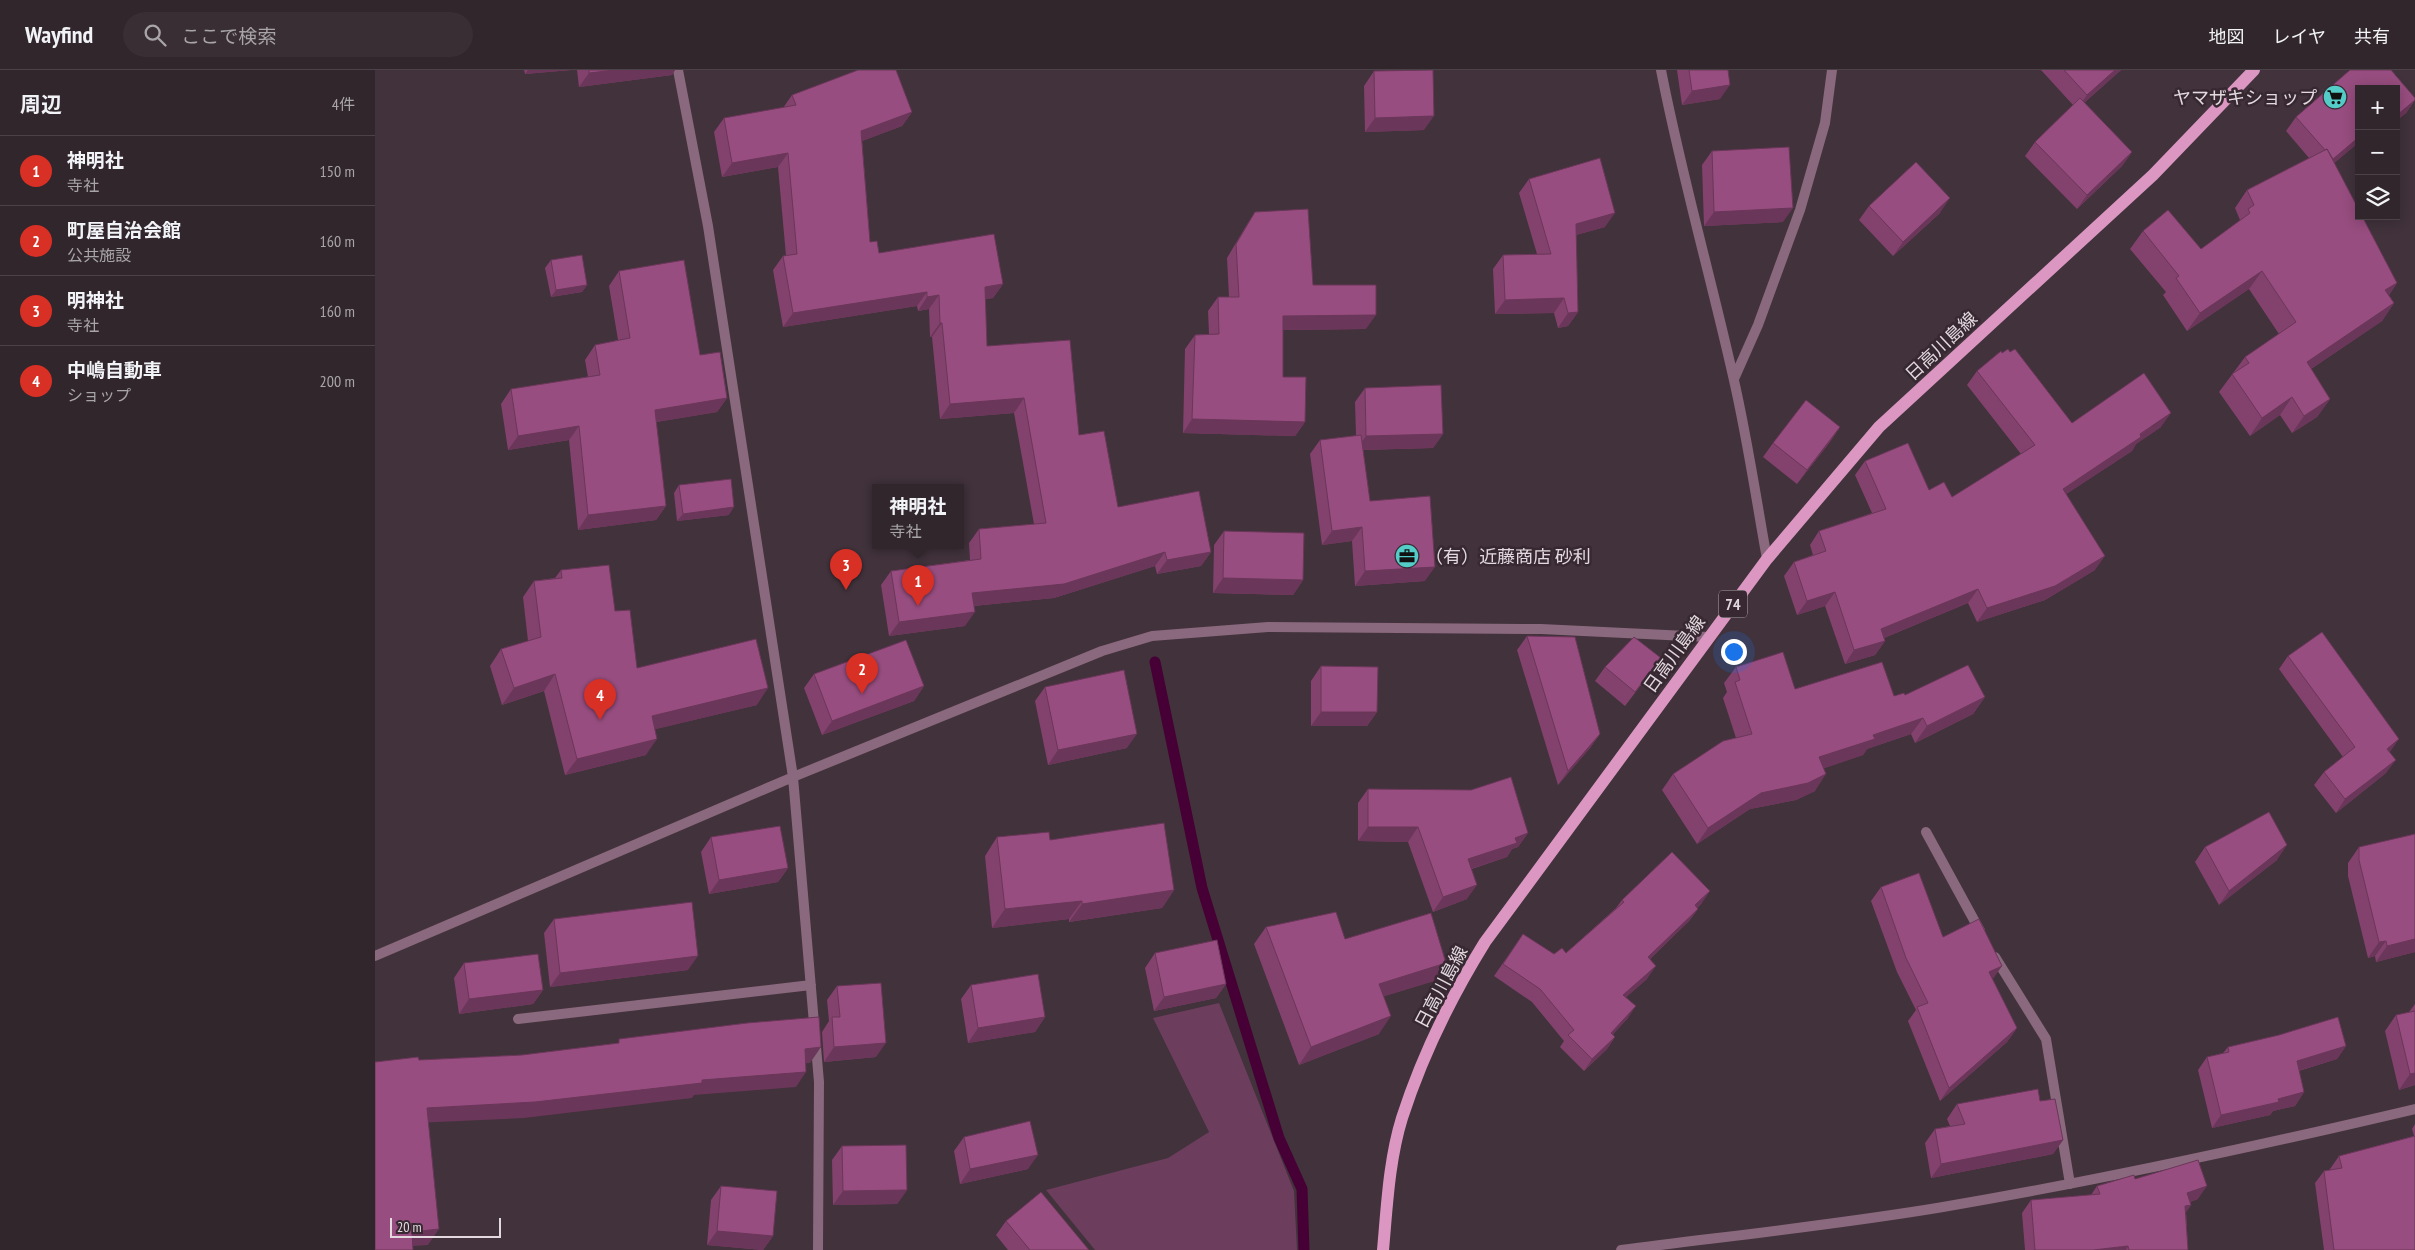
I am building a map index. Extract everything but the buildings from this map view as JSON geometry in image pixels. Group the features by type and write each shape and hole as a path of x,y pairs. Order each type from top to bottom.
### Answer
{"main road":[{"name":"日高川島線","path":"1383,1250 1393,1156 1402,1119 1434,1037 1463,979 1485,942 1708,637 1767,558 1879,427 2153,175 2254,70"}],"street":[{"path":"678,70 707,226 793,777 819,1082 818,1250"},
{"path":"1661,70 1675,146 1709,273 1734,379 1767,558"},
{"path":"1734,379 1758,325 1800,210 1825,123 1832,70"},
{"path":"375,956 793,777 1102,651 1152,636 1268,627 1541,629 1708,637"},
{"path":"1926,832 1986,942 2046,1039 2071,1184"},
{"path":"518,1018 811,985"},
{"path":"1621,1250 1860,1220 2071,1184 2415,1109"}],"shaded area":[{"path":"1219,1003 1294,1191 1297,1250 1095,1250 1046,1190 1168,1158 1209,1132 1153,1018"}],"waterway":[{"path":"1155,662 1202,888 1279,1138 1302,1189 1304,1250"}],"place":[{"name":"ヤマザキショップ","path":"2335,97"},
{"name":"（有）近藤商店 砂利","path":"1407,556"},
{"name":"明神社","path":"846,590"},
{"name":"神明社","path":"918,606"},
{"name":"町屋自治会館","path":"862,694"},
{"name":"中嶋自動車","path":"600,720"}]}
